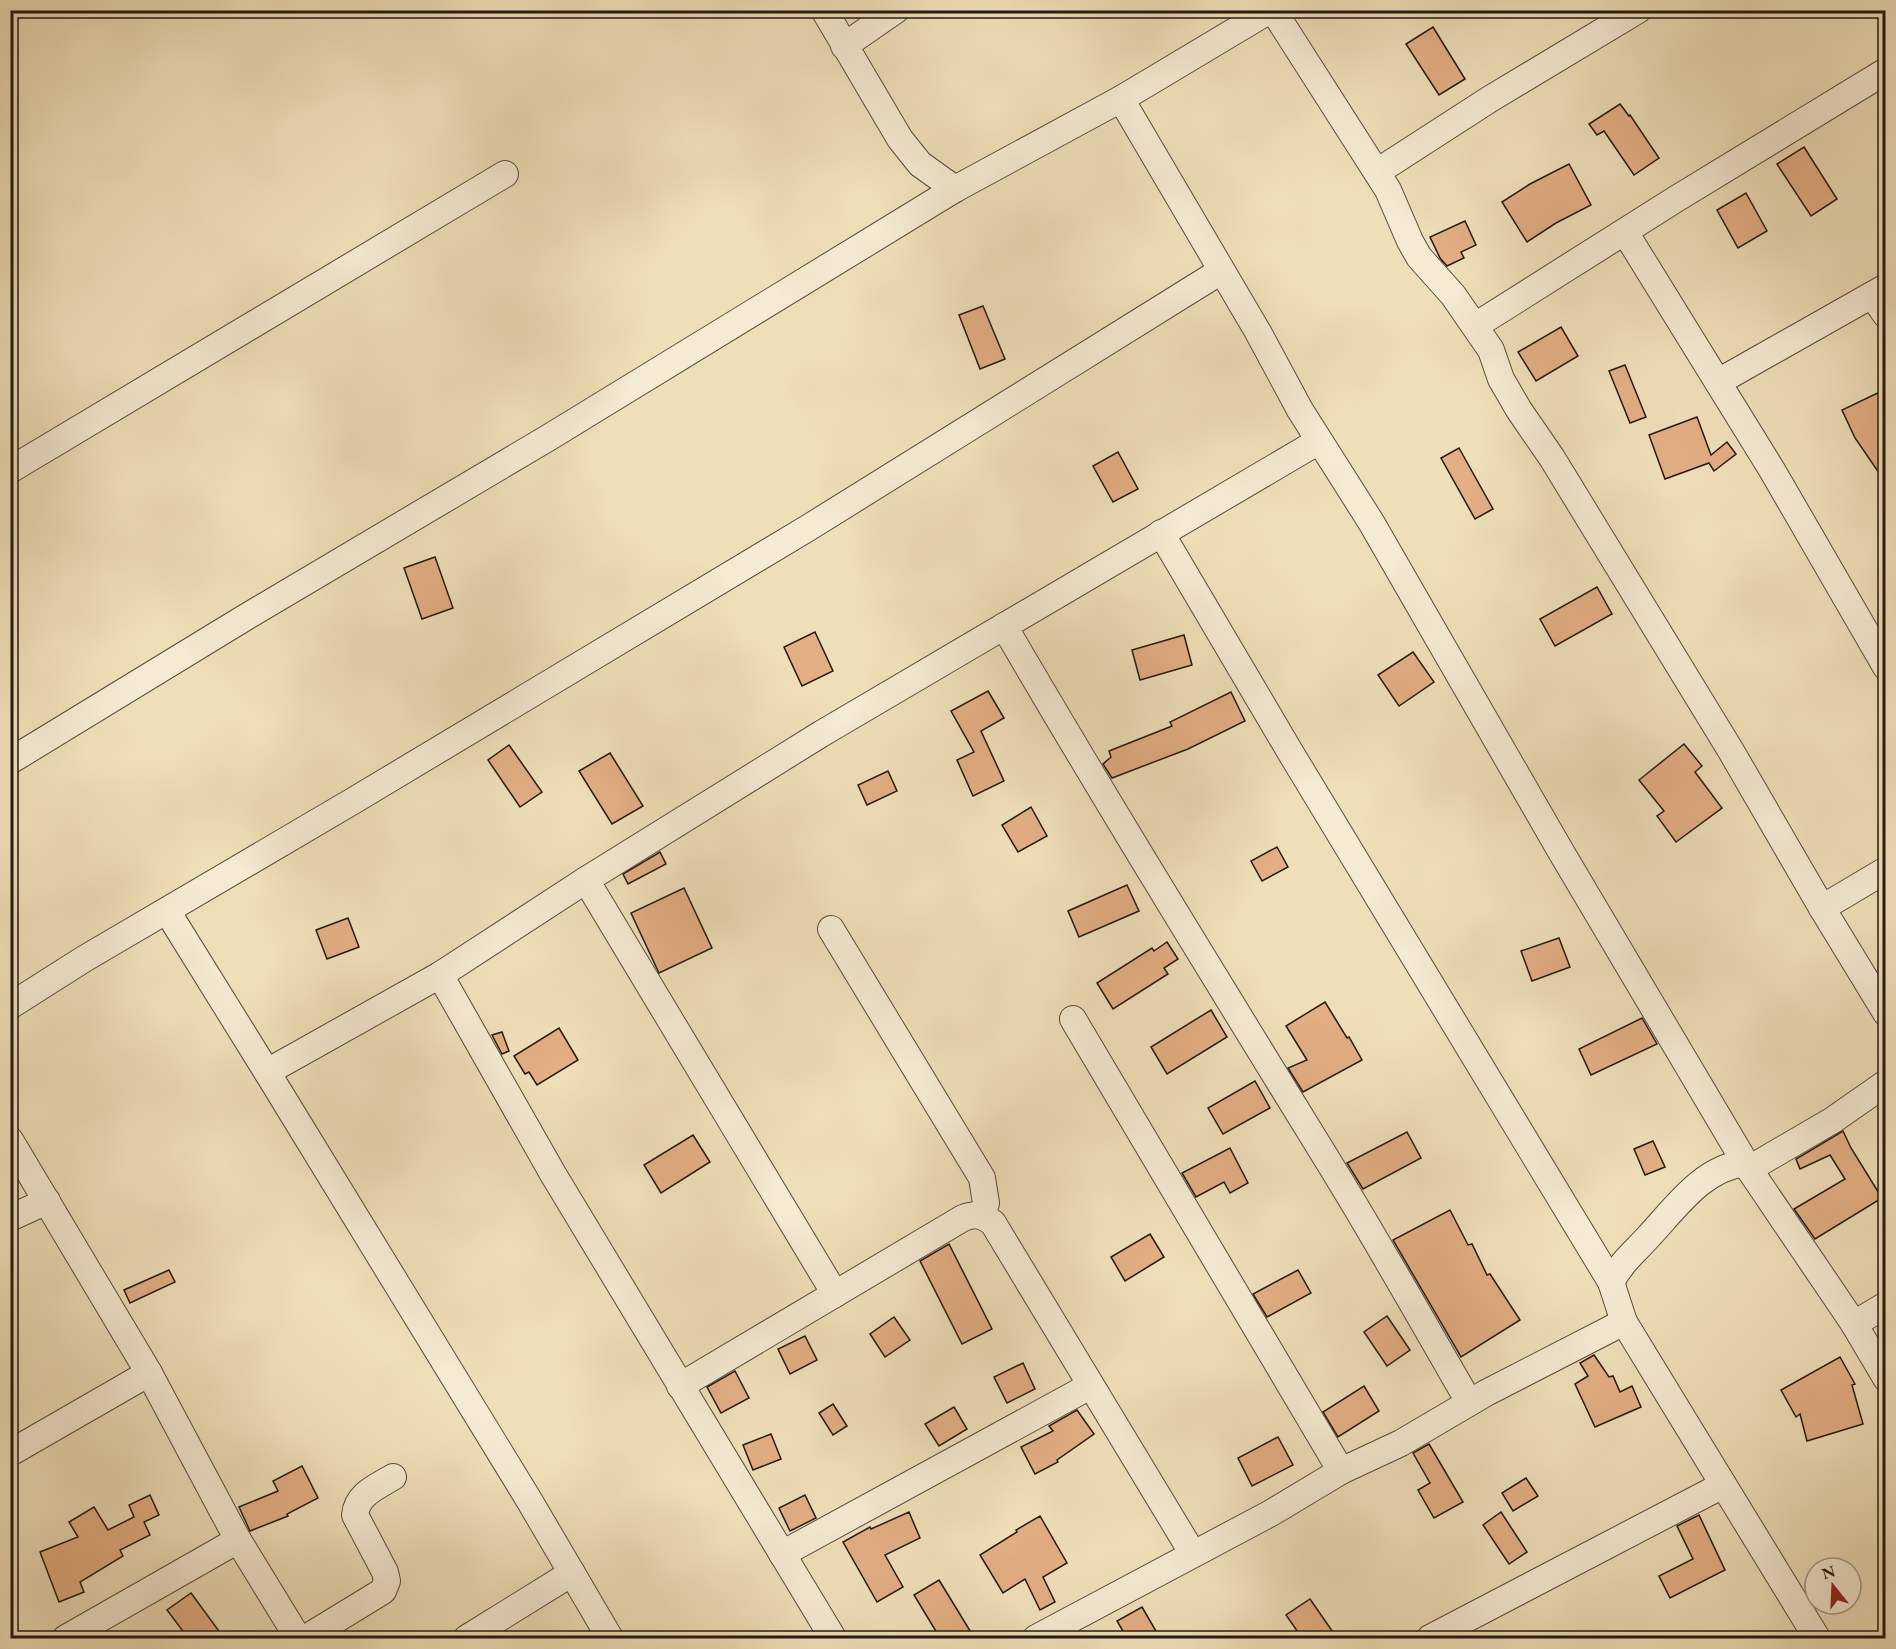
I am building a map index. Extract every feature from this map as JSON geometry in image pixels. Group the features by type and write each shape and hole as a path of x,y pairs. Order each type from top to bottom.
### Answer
{"street":[{"path":"824,10 900,139 920,164 955,189"},
{"path":"844,46 896,10"},
{"path":"10,762 246,617 559,432 955,189 1120,99 1272,10 1388,190 1419,256 1453,295 1491,350 1501,379 1519,410 1552,458 1731,751 1886,1013"},
{"path":"1377,172 1490,99 1638,10"},
{"path":"1475,326 1886,71"},
{"path":"1120,99 1319,441 1371,522 1560,850 1749,1169"},
{"path":"10,470 505,174"},
{"path":"1625,232 1772,470 1886,668"},
{"path":"10,1006 84,959 354,801 798,534 1221,271"},
{"path":"1718,382 1881,299"},
{"path":"267,1071 440,975 586,880 821,734 1319,441"},
{"path":"1161,533 1298,765 1611,1282 1624,1322 1723,1485 1809,1636"},
{"path":"1004,627 1184,929 1337,1176 1469,1402"},
{"path":"1822,908 1886,870"},
{"path":"586,880 835,1294"},
{"path":"166,910 267,1071 610,1638"},
{"path":"831,929 982,1178 986,1203 982,1216"},
{"path":"440,975 553,1174 833,1638"},
{"path":"1073,1019 1341,1471"},
{"path":"1749,1169 1833,1120 1886,1083"},
{"path":"10,1140 149,1373 238,1540 298,1638"},
{"path":"1611,1282 1622,1264 1650,1236 1684,1196 1708,1178 1735,1165 1745,1163 1854,1324 1886,1378"},
{"path":"10,1218 47,1202"},
{"path":"680,1386 963,1218 973,1214 982,1216 993,1223 1193,1554"},
{"path":"1854,1324 1886,1305"},
{"path":"1040,1638 1271,1513 1341,1471 1401,1443 1469,1402 1624,1322"},
{"path":"10,1453 149,1373"},
{"path":"782,1554 1090,1386"},
{"path":"306,1638 383,1591 387,1581 385,1572 355,1515 360,1497 393,1477"},
{"path":"1430,1638 1723,1485"},
{"path":"66,1638 238,1540"},
{"path":"467,1638 572,1573"}],"building":[{"path":"1433,27 1465,79 1439,95 1406,44"},
{"path":"1620,104 1659,158 1634,175 1604,131 1597,135 1589,124"},
{"path":"1804,147 1837,199 1811,216 1777,164"},
{"path":"1569,164 1591,205 1556,223 1527,242 1502,202 1530,184"},
{"path":"1746,193 1767,231 1738,248 1717,210"},
{"path":"1465,221 1476,245 1461,252 1464,258 1447,266 1440,258 1430,237"},
{"path":"983,306 1005,359 980,369 959,315"},
{"path":"1561,327 1578,356 1536,381 1518,352"},
{"path":"1625,365 1646,417 1630,423 1609,371"},
{"path":"1886,389 1886,483 1855,438 1842,410"},
{"path":"1697,417 1711,455 1727,442 1736,454 1714,471 1709,463 1665,479 1649,435"},
{"path":"1459,448 1493,509 1475,519 1441,458"},
{"path":"1118,452 1138,489 1113,502 1093,466"},
{"path":"435,557 453,608 422,619 404,568"},
{"path":"1597,587 1612,614 1555,646 1540,619"},
{"path":"815,632 833,671 802,686 784,647"},
{"path":"1184,635 1192,665 1140,680 1132,650"},
{"path":"1413,652 1434,682 1399,706 1378,675"},
{"path":"988,691 1004,718 981,731 1004,781 973,796 957,760 974,752 951,711"},
{"path":"1231,692 1245,721 1188,749 1112,778 1103,764 1111,757 1109,751 1172,726 1170,722"},
{"path":"1684,744 1702,766 1695,772 1722,808 1676,842 1657,816 1664,811 1639,780"},
{"path":"509,745 542,792 520,807 488,760"},
{"path":"610,753 643,806 612,824 579,771"},
{"path":"888,771 897,791 867,805 858,785"},
{"path":"1031,807 1047,836 1018,852 1002,825"},
{"path":"1277,847 1288,867 1262,881 1251,861"},
{"path":"660,852 666,864 628,884 623,874"},
{"path":"1127,885 1139,911 1079,937 1068,911"},
{"path":"684,888 712,948 659,973 631,913"},
{"path":"348,918 359,947 327,959 316,930"},
{"path":"1559,938 1570,967 1532,981 1521,951"},
{"path":"1167,942 1178,959 1164,968 1168,974 1113,1009 1097,983 1152,948 1154,951"},
{"path":"1325,1002 1362,1060 1303,1092 1288,1068 1307,1060 1286,1026"},
{"path":"1211,1010 1227,1037 1167,1074 1151,1047"},
{"path":"1642,1018 1657,1044 1591,1075 1579,1049"},
{"path":"559,1028 578,1060 537,1085 529,1072 525,1074 514,1056"},
{"path":"502,1032 509,1051 502,1054 492,1035"},
{"path":"1255,1081 1270,1108 1223,1134 1208,1108"},
{"path":"1843,1131 1882,1198 1815,1239 1794,1209 1845,1179 1830,1155 1800,1169 1796,1159"},
{"path":"1407,1132 1421,1158 1363,1189 1347,1163"},
{"path":"693,1135 710,1162 661,1193 644,1165"},
{"path":"1653,1141 1665,1167 1645,1175 1634,1149"},
{"path":"1230,1148 1248,1183 1230,1193 1224,1182 1196,1197 1182,1173"},
{"path":"1450,1210 1468,1245 1472,1244 1487,1275 1490,1274 1520,1320 1461,1357 1393,1240"},
{"path":"1150,1234 1164,1257 1125,1281 1111,1257"},
{"path":"949,1244 992,1329 962,1344 920,1261"},
{"path":"169,1270 175,1282 130,1303 124,1290"},
{"path":"1298,1270 1311,1293 1267,1317 1253,1294"},
{"path":"1387,1316 1410,1350 1387,1366 1364,1332"},
{"path":"894,1317 910,1340 885,1357 870,1334"},
{"path":"805,1336 817,1360 790,1374 778,1349"},
{"path":"1594,1355 1609,1377 1613,1376 1620,1392 1632,1386 1641,1407 1595,1427 1575,1384 1588,1376 1580,1363"},
{"path":"1840,1357 1855,1384 1852,1385 1863,1424 1807,1441 1800,1414 1796,1417 1781,1390"},
{"path":"1023,1363 1035,1389 1007,1403 994,1377"},
{"path":"735,1371 749,1398 721,1413 707,1387"},
{"path":"1364,1386 1379,1411 1338,1437 1323,1412"},
{"path":"833,1404 847,1426 833,1435 819,1413"},
{"path":"954,1407 967,1429 939,1446 925,1424"},
{"path":"1077,1410 1094,1434 1057,1460 1058,1462 1035,1474 1021,1447 1053,1431 1049,1426"},
{"path":"771,1434 781,1459 753,1470 743,1445"},
{"path":"1278,1437 1293,1465 1252,1486 1238,1458"},
{"path":"1429,1444 1463,1502 1434,1518 1418,1490 1430,1483 1413,1453"},
{"path":"302,1466 318,1498 287,1514 288,1516 250,1531 239,1507 278,1491 273,1481"},
{"path":"1526,1478 1538,1496 1513,1511 1502,1493"},
{"path":"150,1495 159,1515 144,1522 150,1535 120,1550 123,1556 80,1582 84,1592 59,1602 40,1552 78,1537 69,1522 94,1507 108,1530 134,1517 129,1505"},
{"path":"805,1495 816,1518 790,1531 779,1508"},
{"path":"909,1512 920,1538 885,1555 903,1587 877,1602 843,1542 870,1527 871,1529"},
{"path":"1501,1512 1527,1552 1509,1564 1483,1525"},
{"path":"1699,1515 1725,1570 1670,1598 1659,1576 1693,1559 1677,1526"},
{"path":"1040,1516 1067,1563 1043,1577 1055,1602 1040,1610 1025,1579 1003,1593 980,1555"},
{"path":"939,1580 972,1634 964,1638 940,1638 914,1595"},
{"path":"191,1593 224,1638 188,1638 167,1610"},
{"path":"1310,1599 1337,1638 1302,1638 1286,1615"},
{"path":"1142,1607 1160,1638 1127,1638 1117,1621"}]}
